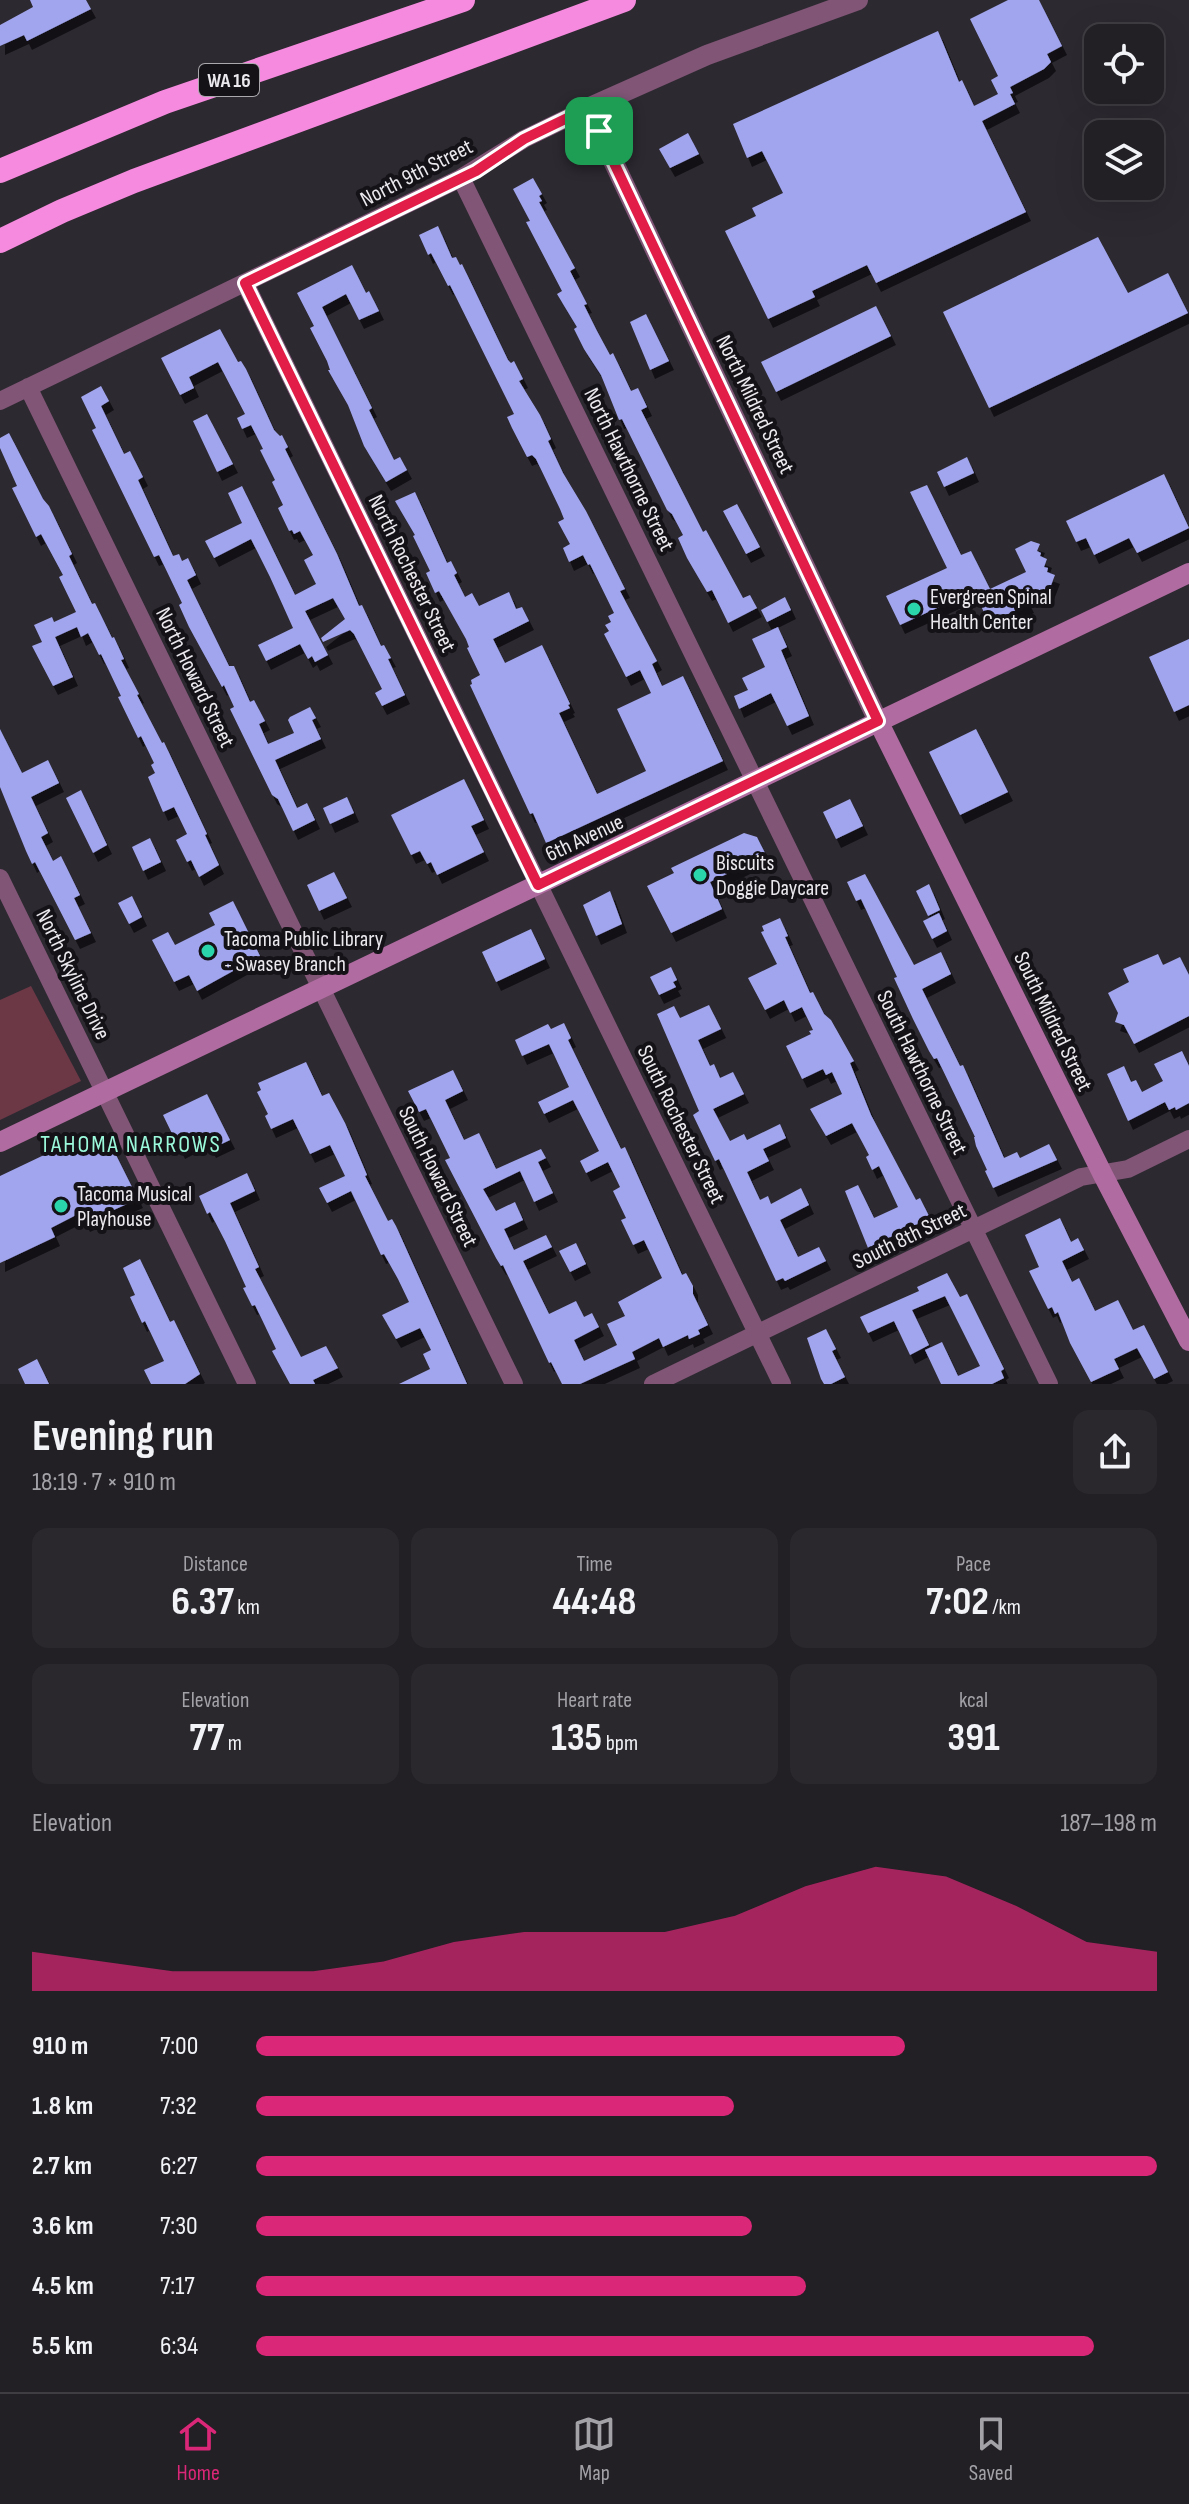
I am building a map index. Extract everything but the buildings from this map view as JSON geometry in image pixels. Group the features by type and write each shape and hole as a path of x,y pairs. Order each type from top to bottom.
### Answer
{"highway":[{"name":"WA 16","path":"0,171 165,102 463,0"},
{"path":"0,241 134,181 624,0"},
{"path":"0,253 81,214 262,136"}],"main road":[{"name":"6th Avenue","path":"0,1142 1189,573"},
{"name":"South Mildred Street","path":"878,721 1103,1175 1189,1341"}],"street":[{"name":"North 9th Street","path":"0,401 461,178 524,139 588,108 707,55 858,0"},
{"name":"North Mildred Street","path":"588,108 878,721"},
{"name":"North Hawthorne Street","path":"461,178 755,782"},
{"name":"North Rochester Street","path":"245,283 538,885"},
{"name":"North Howard Street","path":"28,387 321,989"},
{"name":"South Hawthorne Street","path":"755,782 1049,1384"},
{"name":"North Skyline Drive","path":"0,878 247,1384"},
{"name":"South Rochester Street","path":"538,885 782,1384"},
{"name":"South Howard Street","path":"321,989 514,1384"},
{"name":"South 8th Street","path":"653,1384 1081,1177 1128,1169 1189,1139"}],"shaded area":[{"path":"31,986 81,1081 0,1120 0,1000"}],"place":[{"name":"Evergreen Spinal Health Center","path":"914,609"},
{"name":"Biscuits Doggie Daycare","path":"700,875"},
{"name":"Tacoma Public Library - Swasey Branch","path":"208,951"},
{"name":"Tacoma Musical Playhouse","path":"61,1206"}],"district":[{"name":"TAHOMA NARROWS","path":"131,1144"}],"route":[{"path":"588,108 599,131 878,721 538,885 245,283 476,171 524,139 588,108"}]}
